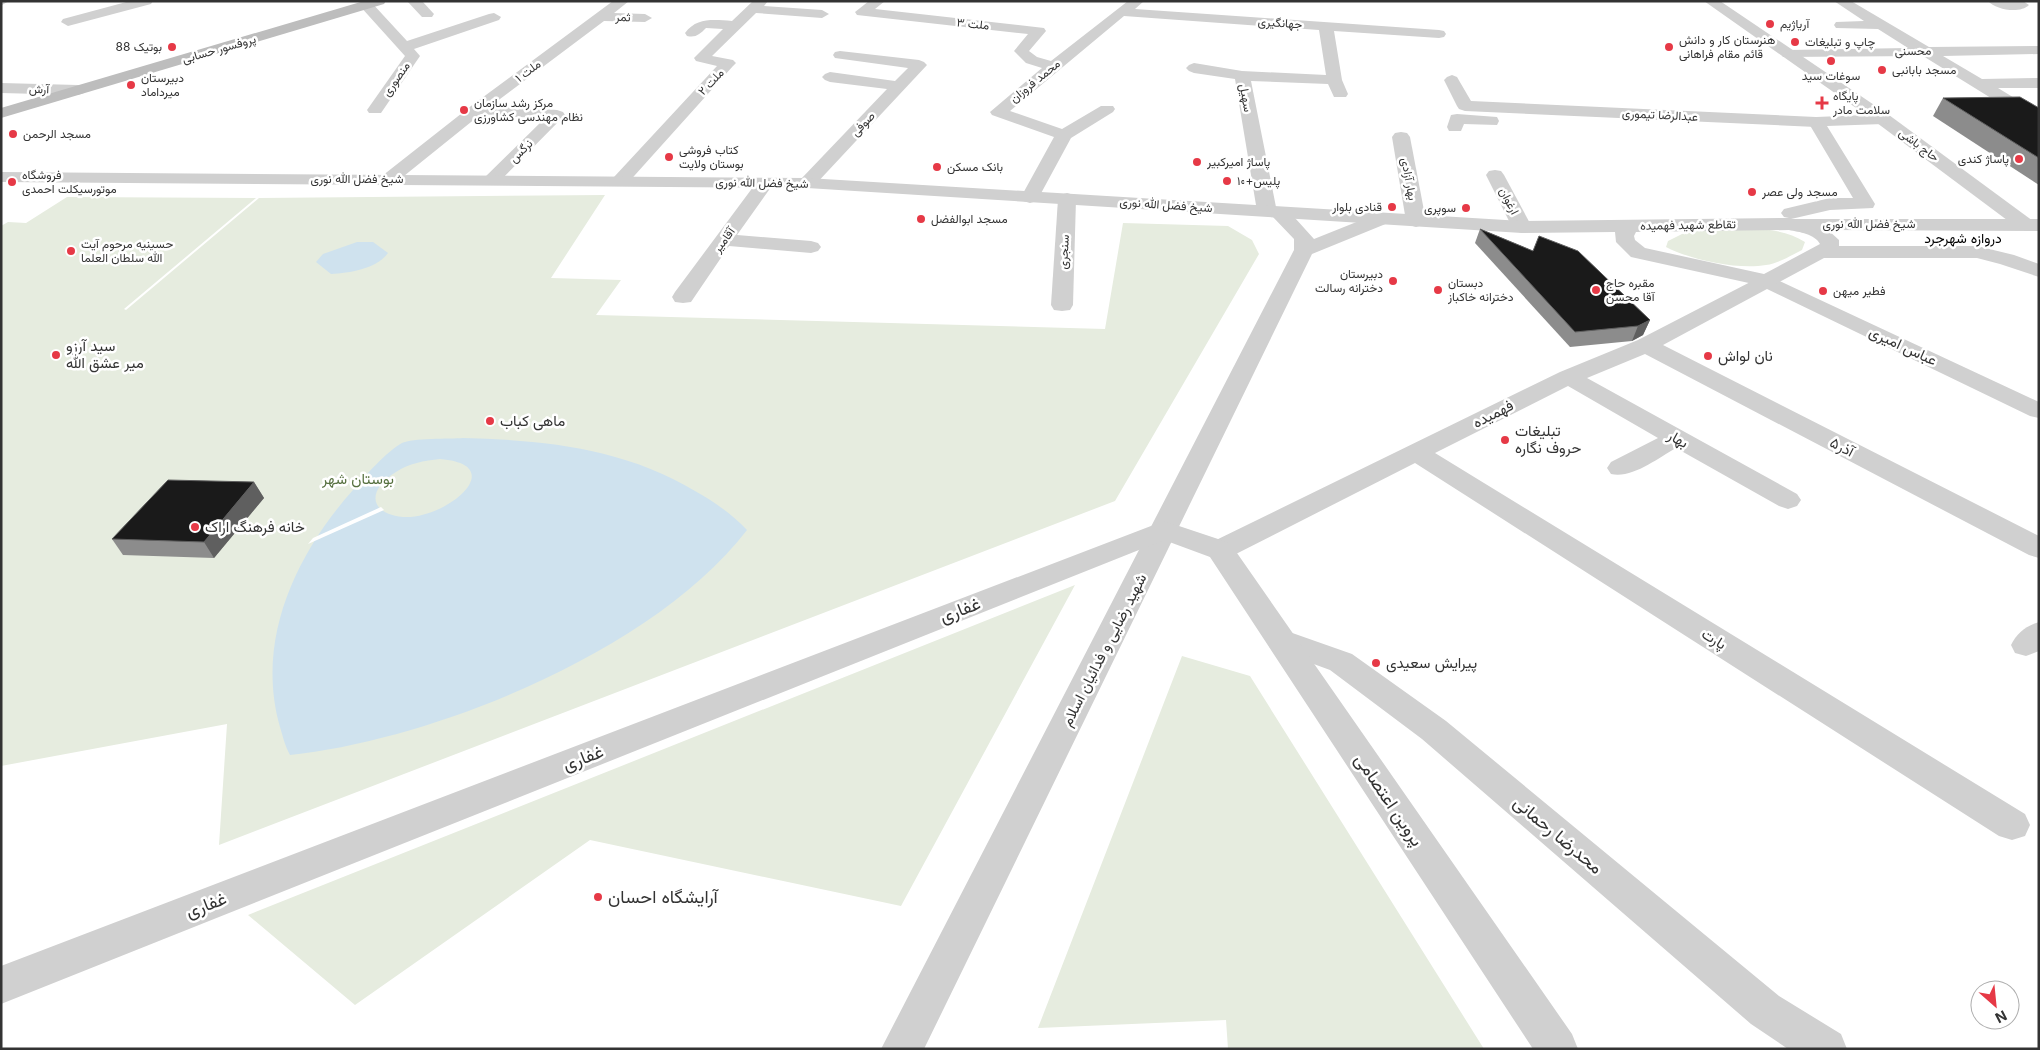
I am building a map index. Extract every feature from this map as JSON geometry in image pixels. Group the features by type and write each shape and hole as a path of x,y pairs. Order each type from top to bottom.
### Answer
{"main road":[{"name":"پروفسور حسابی","path":"1,113 373,3"}],"street":[{"path":"68,22 146,1"},
{"path":"414,1 426,14"},
{"name":"ملت ۱","path":"388,180 477,109 622,1"},
{"name":"ملت ۳","path":"878,1 862,12 1039,31 1021,51 1026,57 1037,63 1054,66"},
{"name":"محمد فروزان","path":"1064,135 998,112 1137,1"},
{"name":"حاج باشی","path":"1711,1 1883,119 2035,228"},
{"path":"1841,1 2039,120"},
{"path":"1995,1 2000,5 2022,5"},
{"name":"منصوری","path":"373,3 413,56 375,110"},
{"path":"757,5 822,14"},
{"name":"ملت ۲","path":"620,181 728,63 701,58 757,5"},
{"name":"جهانگیری","path":"1121,12 1439,34"},
{"path":"405,47 494,17"},
{"name":"ثمر","path":"601,17 645,18"},
{"path":"692,33 703,24 736,25"},
{"path":"1841,25 1881,25"},
{"name":"سهیل","path":"1273,212 1242,76 1337,87 1326,26"},
{"path":"2010,34 2039,50"},
{"name":"محسنی","path":"1788,54 2039,50"},
{"name":"صوفی","path":"807,183 920,65 840,55"},
{"path":"1194,68 1242,76"},
{"path":"830,77 900,86"},
{"name":"عبدالرضا تیموری","path":"1452,80 1465,106 1816,122 1883,119"},
{"path":"1978,84 2039,82"},
{"name":"آرش","path":"1,88 78,90"},
{"path":"2011,103 2039,103"},
{"name":"نرگس","path":"477,109 557,115 491,180"},
{"path":"1030,197 1064,135 1106,109"},
{"path":"1455,127 1457,120 1548,125 1543,109"},
{"path":"1758,224 1805,208 1830,204 1866,204 1816,122"},
{"name":"بهار آزادی","path":"1401,137 1416,221"},
{"name":"ارغوان","path":"1495,175 1522,227"},
{"name":"شیخ فضل الله نوری","path":"1,177 807,183 1522,227 1631,226"},
{"name":"آقامیر","path":"683,298 766,182"},
{"name":"سنجری","path":"1062,305 1067,199"},
{"path":"1273,212 1304,238 1304,250 1382,219"},
{"name":"شیخ فضل الله نوری","path":"1789,224 2035,228"},
{"name":"تقاطع شهید فهمیده","path":"1767,281 1638,253 1626,242 1624,232 1631,226 1789,224 1809,228 1825,236 1830,244 1822,252"},
{"name":"شیخ فضل الله نوری","path":"1522,227 1638,253"},
{"path":"724,240 811,247"},
{"name":"شهید رضایی و فدائیان اسلام","path":"902,1049 1304,250"},
{"path":"1767,281 1822,252 1977,252 2007,259 2039,271"},
{"name":"فهمیده","path":"1220,550 1568,377 1646,345 1767,281"},
{"name":"عباس امیری","path":"1767,281 2039,411"},
{"name":"آذر۵","path":"1646,345 2039,548"},
{"name":"بهار","path":"1568,377 1788,500"},
{"path":"1620,468 1676,438"},
{"name":"پارت","path":"1416,453 2012,824"},
{"path":"1164,530 1220,550"},
{"name":"غفاری","path":"1,985 1164,530"},
{"name":"پروین اعتصامی","path":"1220,550 1557,1049"},
{"name":"محدرضا رحمانی","path":"1281,640 1340,662 1434,730 1765,1010 1826,1049"}],"green space":[{"name":"بوستان شهر","path":"605,195 551,278 621,280 596,315 1105,329 1123,223 1228,226 1252,240 1259,254 1115,501 219,845 227,724 1,766 1,226 8,222 26,223 67,197 256,198 124,309 126,310 259,198"},
{"path":"1702,230 1768,230 1794,236 1805,242 1802,250 1784,259 1771,264 1755,266 1715,263 1688,256 1666,247 1668,241 1682,234"},
{"path":"1075,585 901,906 590,840 355,1005 248,915"},
{"path":"1182,656 1250,676 1484,1049 1228,1049 1226,1020 1038,1028"}],"water":[{"path":"357,242 373,242 388,253 377,263 346,273 331,274 316,262 323,254"},
{"path":"463,438 553,444 612,456 640,465 668,476 709,499 747,530 707,573 657,614 601,650 539,682 475,708 410,730 348,746 290,755 280,727 274,694 273,662 277,631 286,600 298,570 332,515 363,478 396,447 407,441","holes":["440,459 461,463 471,471 471,481 464,491 452,502 437,510 420,516 403,517 382,511 377,505 377,492 380,485 387,478 406,466"]}],"pier":[{"path":"381,507 384,510 308,544 313,538"}],"building":[{"path":"2020,97 2039,108 2039,158 1943,98"},
{"path":"1480,229 1533,251 1539,236 1578,251 1650,320 1638,326 1575,332"},
{"path":"168,480 254,482 204,542 112,539"}],"place":[{"name":"آریاژیم","path":"1770,24"},
{"name":"چاپ و تبلیغات","path":"1795,42"},
{"name":"بوتیک 88","path":"172,47"},
{"name":"هنرستان کار و دانش قائم مقام فراهانی","path":"1669,47"},
{"name":"سوغات سید","path":"1831,61"},
{"name":"مسجد بابانبی","path":"1882,70"},
{"name":"دبیرستان میرداماد","path":"131,85"},
{"name":"پایگاه سلامت مادر","path":"1822,103"},
{"name":"مرکز رشد سازمان نظام مهندسی کشاورزی","path":"464,110"},
{"name":"مسجد الرحمن","path":"13,134"},
{"name":"کتاب فروشی بوستان ولایت","path":"669,157"},
{"name":"پاساژ کندی","path":"2019,159"},
{"name":"پاساژ امیرکبیر","path":"1197,162"},
{"name":"بانک مسکن","path":"937,167"},
{"name":"پلیس+۱۰","path":"1227,181"},
{"name":"فروشگاه موتورسیکلت احمدی","path":"12,182"},
{"name":"مسجد ولی عصر","path":"1752,192"},
{"name":"قنادی بلوار","path":"1392,207"},
{"name":"سوپری","path":"1466,208"},
{"name":"مسجد ابوالفضل","path":"921,219"},
{"name":"حسینیه مرحوم آیت الله سلطان العلما","path":"71,251"},
{"name":"دبیرستان دخترانه رسالت","path":"1393,281"},
{"name":"دبستان دخترانه خاکباز","path":"1438,290"},
{"name":"مقبره حاج آقا محسن","path":"1596,290"},
{"name":"فطیر میهن","path":"1823,291"},
{"name":"سید آرزو میر عشق الله","path":"56,355"},
{"name":"نان لواش","path":"1708,356"},
{"name":"ماهی کباب","path":"490,421"},
{"name":"تبلیغات حروف نگاره","path":"1505,440"},
{"name":"خانه فرهنگ اراک","path":"195,527"},
{"name":"پیرایش سعیدی","path":"1376,663"},
{"name":"آرایشگاه احسان","path":"598,897"}],"district":[{"name":"دروازه شهرجرد","path":"1963,238"}]}
